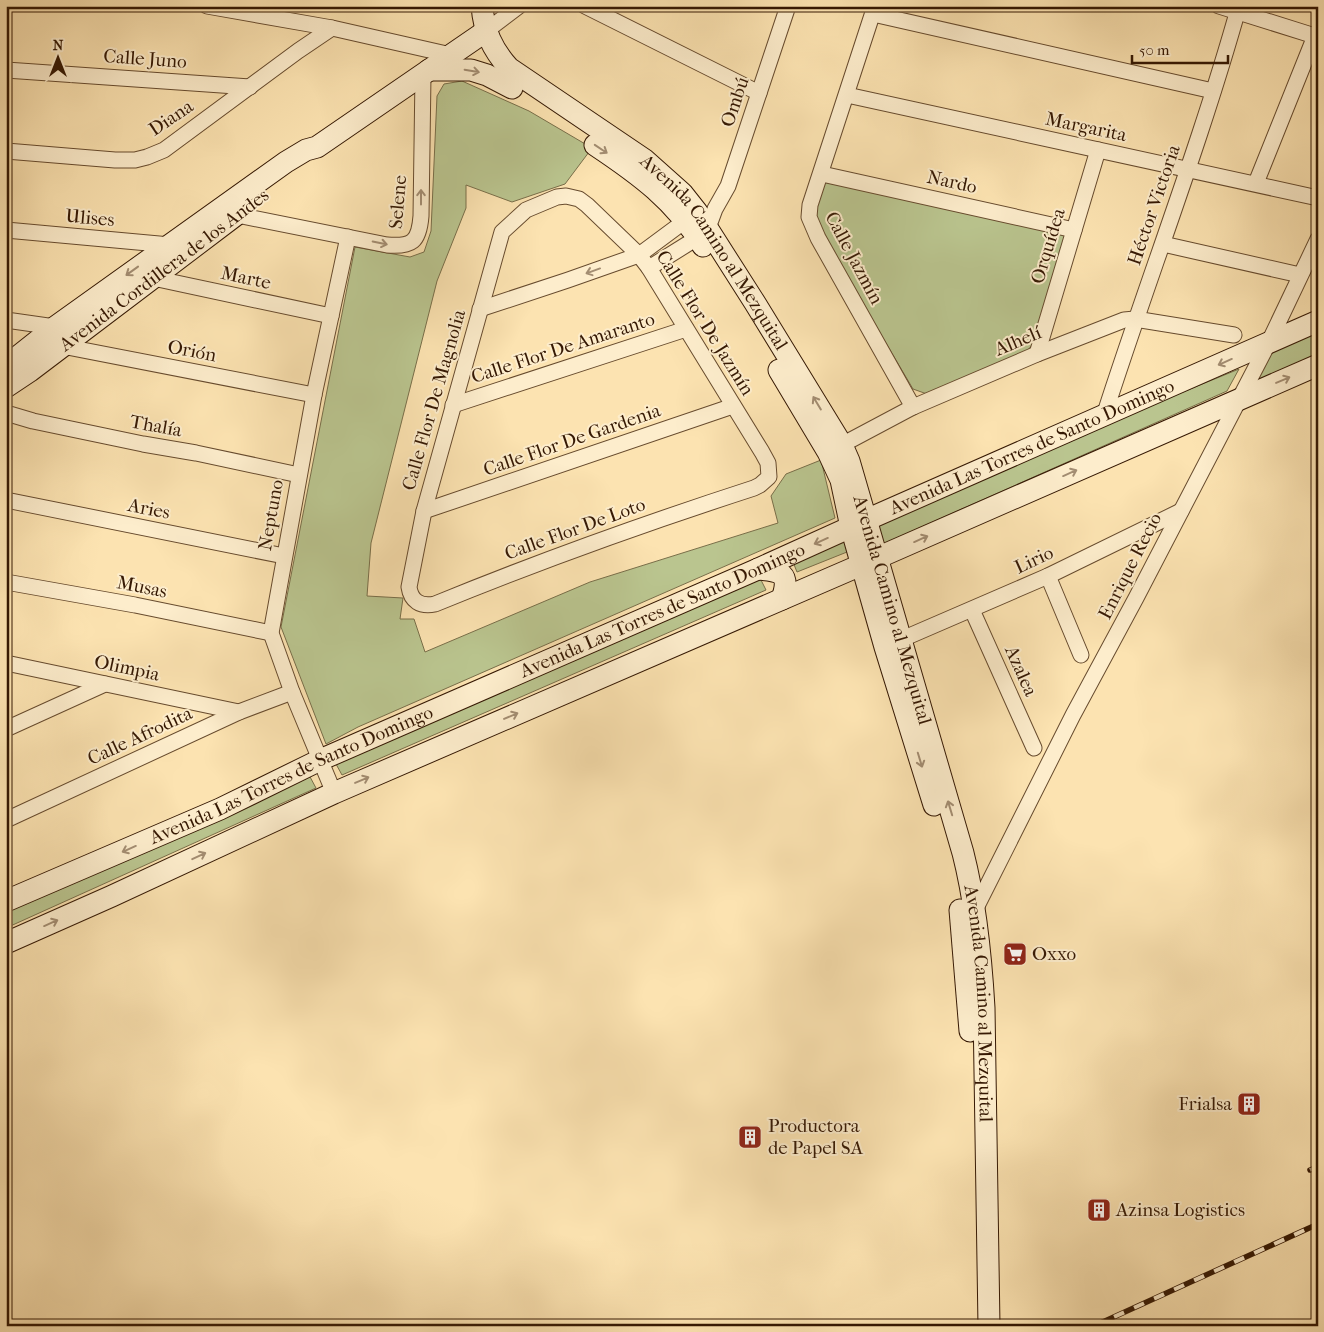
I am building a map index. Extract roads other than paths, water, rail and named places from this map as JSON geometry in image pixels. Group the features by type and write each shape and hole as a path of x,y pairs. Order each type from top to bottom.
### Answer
{"street":[{"path":"207,6 332,28 454,54 481,7"},
{"path":"482,40 519,6"},
{"path":"585,6 759,94"},
{"name":"Ombú","path":"701,222 725,194 788,6"},
{"path":"1220,6 1238,9 1316,36 1256,183"},
{"path":"481,7 482,40"},
{"name":"Héctor Victoria","path":"1104,416 1135,319 1189,169 1238,9"},
{"path":"874,10 1213,91"},
{"name":"Calle Jazmín","path":"874,10 809,209 810,221 913,407"},
{"name":"Diana","path":"6,151 115,160 135,160 147,157 164,150 332,28"},
{"name":"Avenida Cordillera de los Andes","path":"6,387 58,337 170,245 298,154 318,147 426,72 454,54 482,40"},
{"name":"Avenida Camino al Mezquital","path":"482,40 510,78 639,175 673,206 701,222 835,449 849,461 859,524 869,561 884,647 981,960 984,1008 989,1326"},
{"name":"Calle Juno","path":"6,70 250,87"},
{"path":"426,72 472,70 487,75 510,78"},
{"name":"Selene","path":"237,215 386,245 402,246 411,242 419,232 421,216 426,72"},
{"name":"Margarita","path":"847,94 1318,198"},
{"name":"Avenida Cordillera de los Andes","path":"6,366 58,337 153,278 294,173 318,147"},
{"name":"Orquídea","path":"1037,354 1098,150"},
{"name":"Nardo","path":"822,174 1074,230"},
{"name":"Calle Flor De Jazmín","path":"558,197 566,196 579,199 639,255 649,268 765,458 769,469 769,477"},
{"name":"Calle Flor De Magnolia","path":"410,581 424,511 502,232 526,210 558,197"},
{"path":"480,308 639,255 701,222"},
{"path":"649,268 701,222"},
{"name":"Ulises","path":"6,230 170,245"},
{"name":"Neptuno","path":"270,633 314,395 348,236"},
{"name":"Enrique Recio","path":"968,914 1181,512 1269,342 1318,239"},
{"path":"1163,244 1300,275"},
{"name":"Marte","path":"153,278 330,316"},
{"name":"Alhelí","path":"835,449 913,407 1037,354 1129,319 1234,336"},
{"name":"Orión","path":"6,320 58,337 314,395"},
{"name":"Avenida Las Torres de Santo Domingo","path":"6,901 220,809 320,760 758,569 1318,321"},
{"name":"Calle Flor De Amaranto","path":"453,405 686,329"},
{"name":"Avenida Las Torres de Santo Domingo","path":"6,942 112,896 334,792 1318,365"},
{"name":"Calle Flor De Gardenia","path":"424,511 733,406"},
{"name":"Thalía","path":"6,413 33,421 299,475"},
{"name":"Calle Flor De Loto","path":"410,581 409,590 414,600 424,606 435,604 527,567 673,514 754,488 769,477"},
{"name":"Aries","path":"6,500 284,556"},
{"name":"Lirio","path":"900,640 1048,576 1181,512"},
{"name":"Avenida Camino al Mezquital","path":"869,561 900,640 963,853 968,914 978,1326"},
{"path":"758,569 783,574 786,581 782,599"},
{"path":"1048,576 1081,655"},
{"name":"Musas","path":"6,582 135,605 270,633"},
{"name":"Azalea","path":"972,610 1034,748"},
{"path":"270,633 292,692 334,792"},
{"name":"Olimpia","path":"6,663 239,712"},
{"path":"6,729 105,684"},
{"name":"Calle Afrodita","path":"6,820 239,712 292,692"}],"railway":[{"path":"1310,1170 1318,1167"},
{"path":"1094,1326 1318,1224"}],"place":[{"name":"Oxxo","path":"1015,954"},
{"name":"Frialsa","path":"1249,1104"},
{"name":"Productora de Papel SA","path":"750,1137"},
{"name":"Azinsa Logistics","path":"1099,1210"}]}
